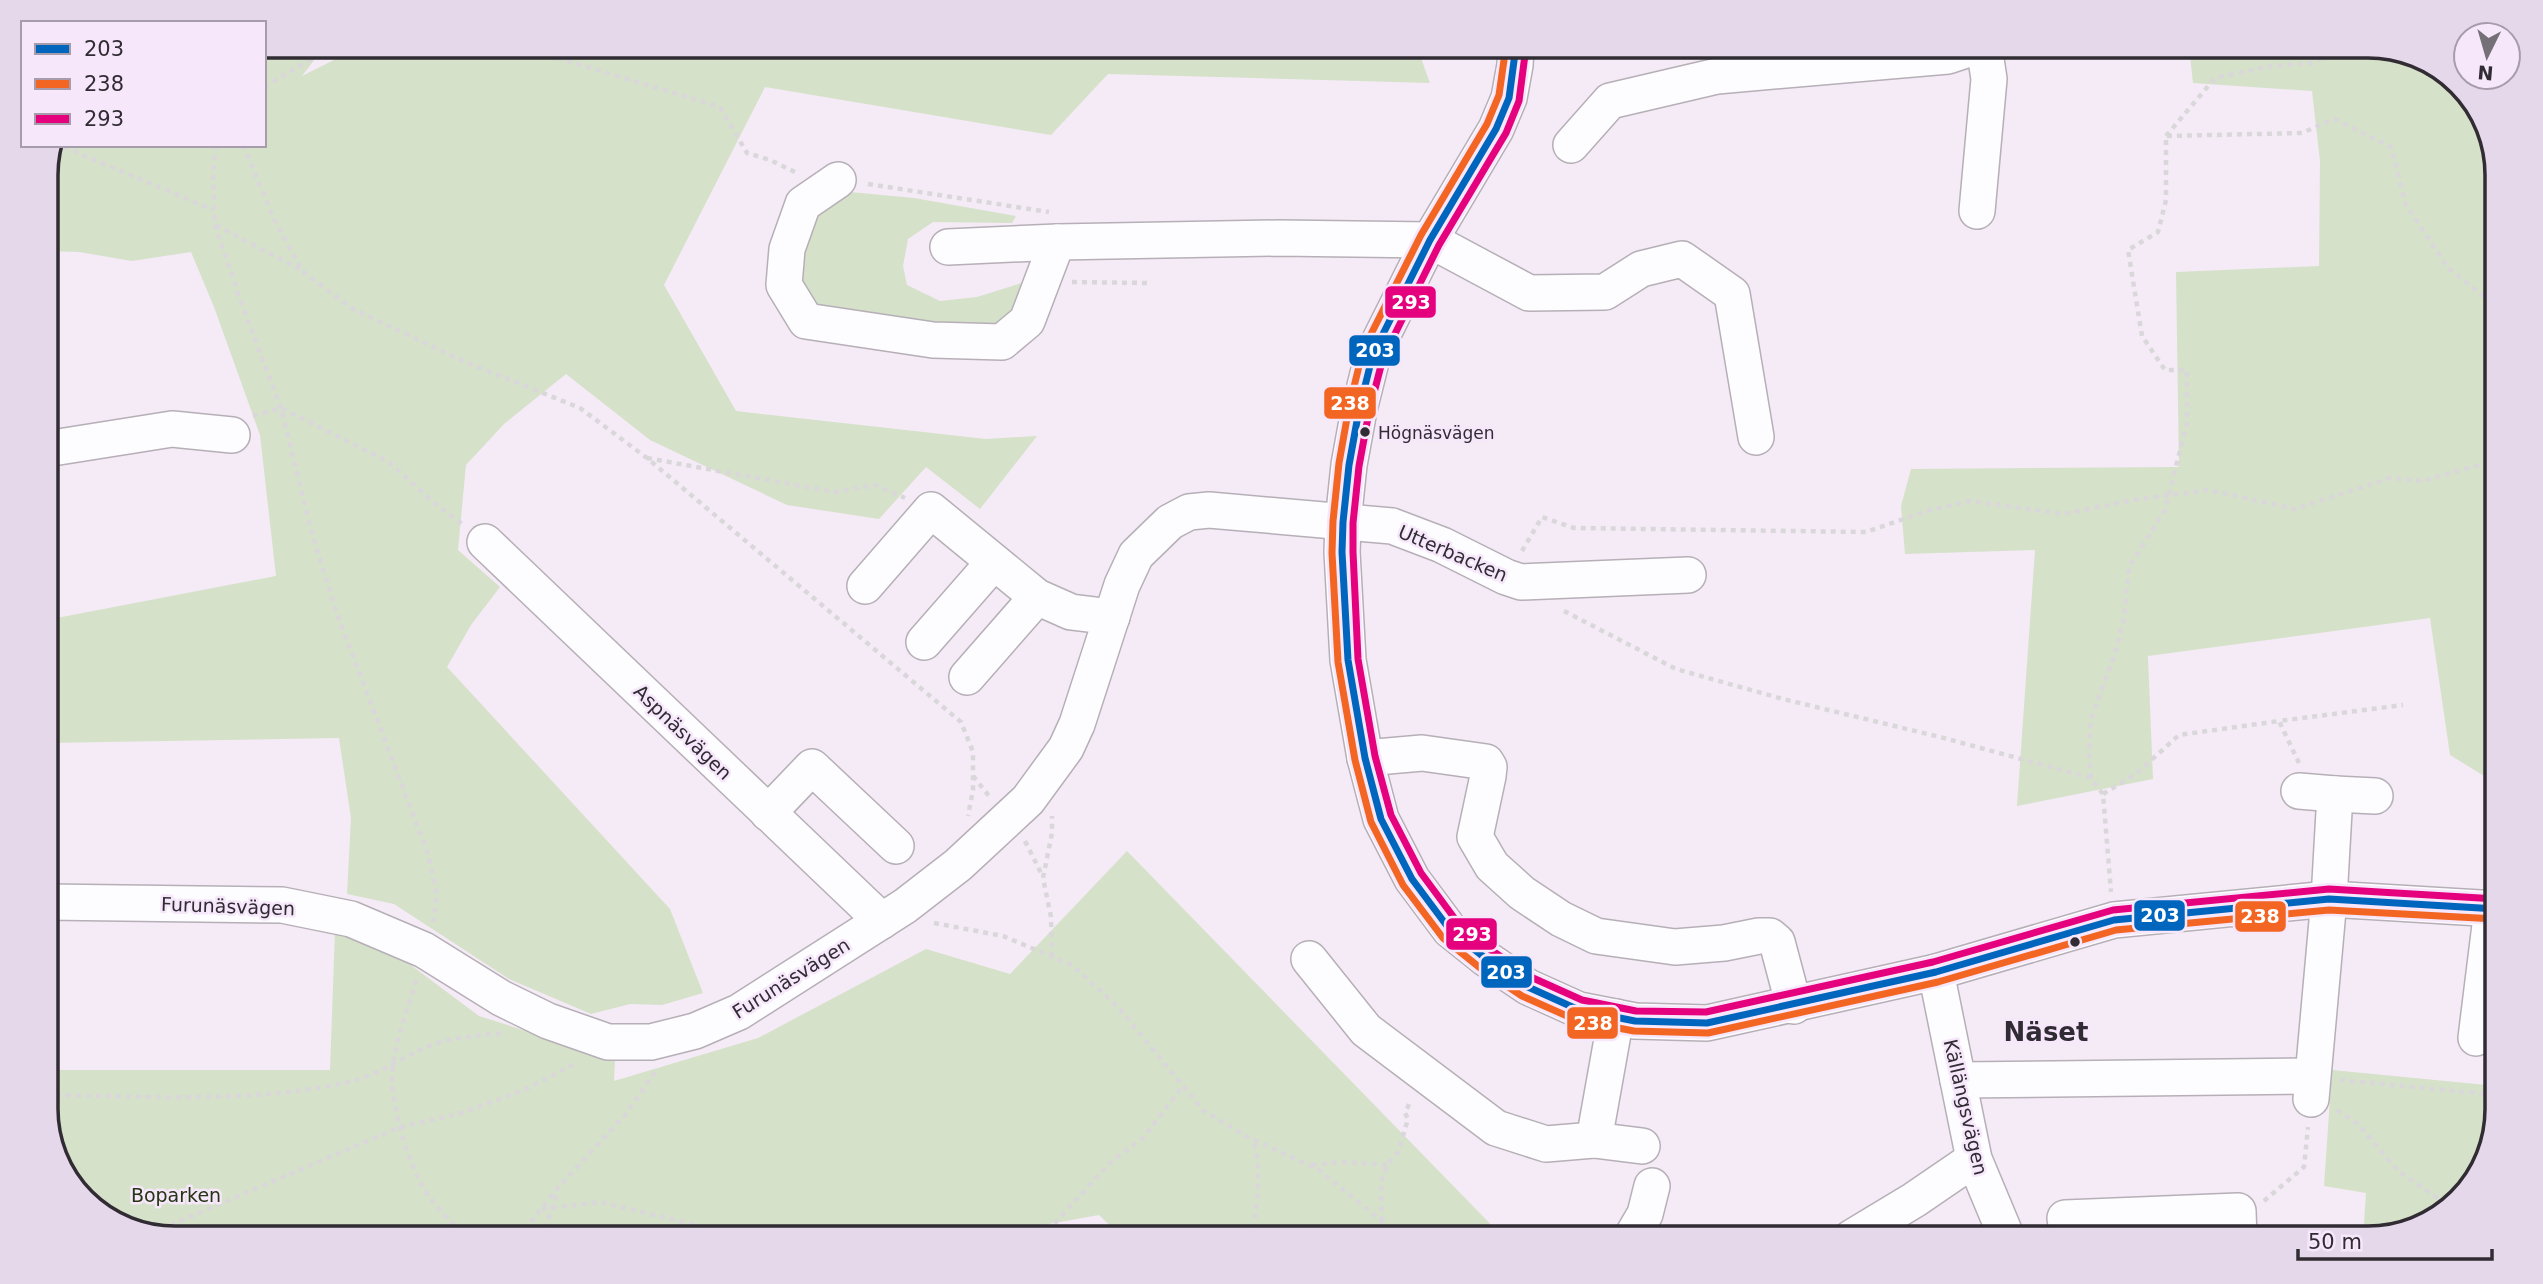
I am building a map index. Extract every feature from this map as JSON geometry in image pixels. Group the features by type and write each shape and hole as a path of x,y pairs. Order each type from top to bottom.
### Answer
{"street":[{"path":"1515,58 1508,98 1496,129 1430,240 1373,355 1353,443 1343,522 1348,660 1365,758 1381,819 1412,879 1450,930 1528,987 1579,1010 1645,1022 1707,1023 1794,1006 1936,972 2115,920 2329,899 2485,908"},
{"path":"1571,145 1610,102 1717,76 1915,58"},
{"path":"1977,211 1989,79 1986,58"},
{"path":"838,180 803,204 787,248 784,285 807,321 933,340 1002,342 1027,321 1068,242"},
{"path":"948,247 1278,238 1430,240 1529,293 1605,292 1642,269 1682,259 1732,294 1756,437"},
{"path":"58,447 172,429 232,435"},
{"path":"865,586 932,510 1037,597 1071,612 1112,617"},
{"name":"Furunäsvägen","path":"58,902 282,905 351,919 425,950 502,998 548,1021 608,1042 651,1042 695,1031 739,1012 893,914 958,865 1028,800 1066,748 1122,585 1136,555 1170,522 1189,512 1209,510 1343,522"},
{"name":"Utterbacken","path":"1343,522 1392,526 1419,535 1521,582 1688,575"},
{"name":"Aspnäsvägen","path":"485,542 768,813 893,914"},
{"path":"924,642 994,562"},
{"path":"967,677 1037,597"},
{"path":"1365,758 1422,753 1486,762 1488,776 1475,837 1492,866 1522,893 1561,919 1596,936 1675,947 1770,936 1777,942 1794,1006"},
{"path":"768,813 812,767 896,846"},
{"path":"1958,1080 2311,1088 2329,899 2316,792 2375,796"},
{"path":"1309,959 1366,1030 1496,1128 1546,1144 1594,1140 1642,1146"},
{"name":"Källängsvägen","path":"1936,972 1974,1159 2002,1226"},
{"path":"2476,1038 2485,977"},
{"path":"1594,1140 1616,1017"},
{"path":"1871,1226 1974,1159"},
{"path":"1638,1226 1645,1214 1651,1186"},
{"path":"2066,1226 2065,1218 2238,1225"}],"path":[{"path":"266,86 313,58"},
{"path":"557,58 720,107 747,153 800,174 1044,209 1064,219 1068,242"},
{"path":"2115,920 2103,794 2091,778 2091,719 2116,650 2124,618 2129,567 2165,510 2187,423 2187,370 2165,370 2142,336 2127,250 2158,232 2166,200 2166,136 2215,78 2272,66 2312,63 2322,58"},
{"path":"2166,136 2302,133 2334,119 2391,147 2406,205 2448,268 2485,297"},
{"path":"64,147 214,211"},
{"path":"216,147 213,174 215,225 281,408 311,530 337,614 428,854 437,894 434,918 392,1066 400,1126 419,1181 441,1212 455,1226"},
{"path":"244,147 274,219 302,271"},
{"path":"215,225 302,271 353,309 463,361 580,408 647,458 961,722 973,752 973,790 958,865"},
{"path":"1070,282 1147,283"},
{"path":"232,435 249,417 281,408 389,462 434,503"},
{"path":"647,458 834,492 875,485 932,510"},
{"path":"1506,577 1542,517 1574,528 1866,532 1927,511 1970,501 2063,514 2167,494 2208,490 2295,509 2390,478 2422,481 2485,463"},
{"path":"1562,610 1675,669 2091,778"},
{"path":"2103,794 2137,773 2179,735 2403,705"},
{"path":"2279,721 2316,792"},
{"path":"1038,786 1053,800 1052,833 1043,878 1051,917 1052,957"},
{"path":"893,914 1003,936 1072,965 1117,1006 1203,1110 1254,1140 1319,1170 1388,1226"},
{"path":"58,1095 261,1095 351,1082 392,1066 428,1046 479,1035 528,1031 548,1021"},
{"path":"529,1226 558,1188 625,1115 661,1064 667,1038"},
{"path":"169,1226 400,1126 461,1113 526,1089 572,1066 608,1042"},
{"path":"1382,1221 1381,1182 1387,1165 1398,1152 1408,1119 1405,1113 1409,1108 1408,1103 1428,1077"},
{"path":"1052,1226 1111,1162 1143,1138 1183,1086"},
{"path":"2311,1088 2485,1095"},
{"path":"2311,1088 2323,1101 2358,1124 2397,1170 2441,1200"},
{"path":"2238,1225 2304,1167 2311,1088"},
{"path":"1252,1226 1259,1163 1254,1140"},
{"path":"1309,1165 1341,1162 1387,1165"},
{"path":"546,1226 558,1188"},
{"path":"542,1209 600,1202 703,1226"}],"green space":[{"path":"266,58 316,58 302,76 338,58 1421,58 1430,83 1108,74 1051,135 765,87 664,285 736,411 986,439 1037,436 980,509 926,467 879,519 787,505 650,440 566,374 504,424 466,465 458,550 500,587 471,625 447,667 670,909 703,993 662,1005 630,1004 591,1014 509,979 394,904 347,894 351,818 339,738 58,743 58,618 276,576 260,435 214,307 191,252 132,261 58,251 58,167 61,147 266,147"},
{"path":"2190,58 2368,58 2399,62 2433,77 2456,98 2473,123 2483,152 2485,777 2450,755 2430,618 2148,656 2153,779 2017,806 2035,550 1905,554 1901,506 1911,469 2179,467 2176,272 2319,266 2320,161 2312,91 2193,83"},
{"path":"850,192 914,198 1016,216 1012,223 933,222 908,239 903,266 907,285 940,301 977,297 1022,283 1030,284 1003,333 825,313 806,298 798,267 802,226"},
{"name":"Boparken","path":"1127,851 1492,1226 1110,1226 1099,1215 1038,1226 159,1225 123,1214 98,1197 77,1174 60,1132 58,1070 330,1070 335,930 404,960 479,1016 615,1059 614,1081 758,1038 926,949 1010,974"},
{"path":"2332,1070 2485,1085 2484,1125 2473,1161 2456,1186 2433,1207 2399,1222 2364,1226 2366,1193 2324,1186"}],"transit line":[{"name":"238","path":"1504,58 1499,95 1487,124 1421,235 1363,350 1339,463 1333,521 1332,553 1338,662 1355,760 1371,822 1403,885 1443,938 1522,996 1576,1020 1634,1031 1708,1033 1938,982 2116,930 2329,910 2485,918"},
{"name":"203","path":"1514,58 1509,98 1496,129 1430,240 1373,354 1349,465 1343,522 1348,660 1365,758 1381,819 1412,879 1450,930 1528,987 1579,1010 1635,1021 1707,1023 1936,972 2114,920 2329,899 2485,908"},
{"name":"293","path":"1525,58 1519,101 1506,133 1439,245 1383,358 1359,466 1353,523 1358,659 1375,756 1391,815 1421,873 1458,923 1491,950 1533,978 1582,1000 1636,1011 1706,1012 1933,962 2113,910 2329,889 2485,898"}],"place":[{"name":"Högnäsvägen","path":"1365,432"}],"district":[{"name":"Näset","path":"2046,1032"}]}
